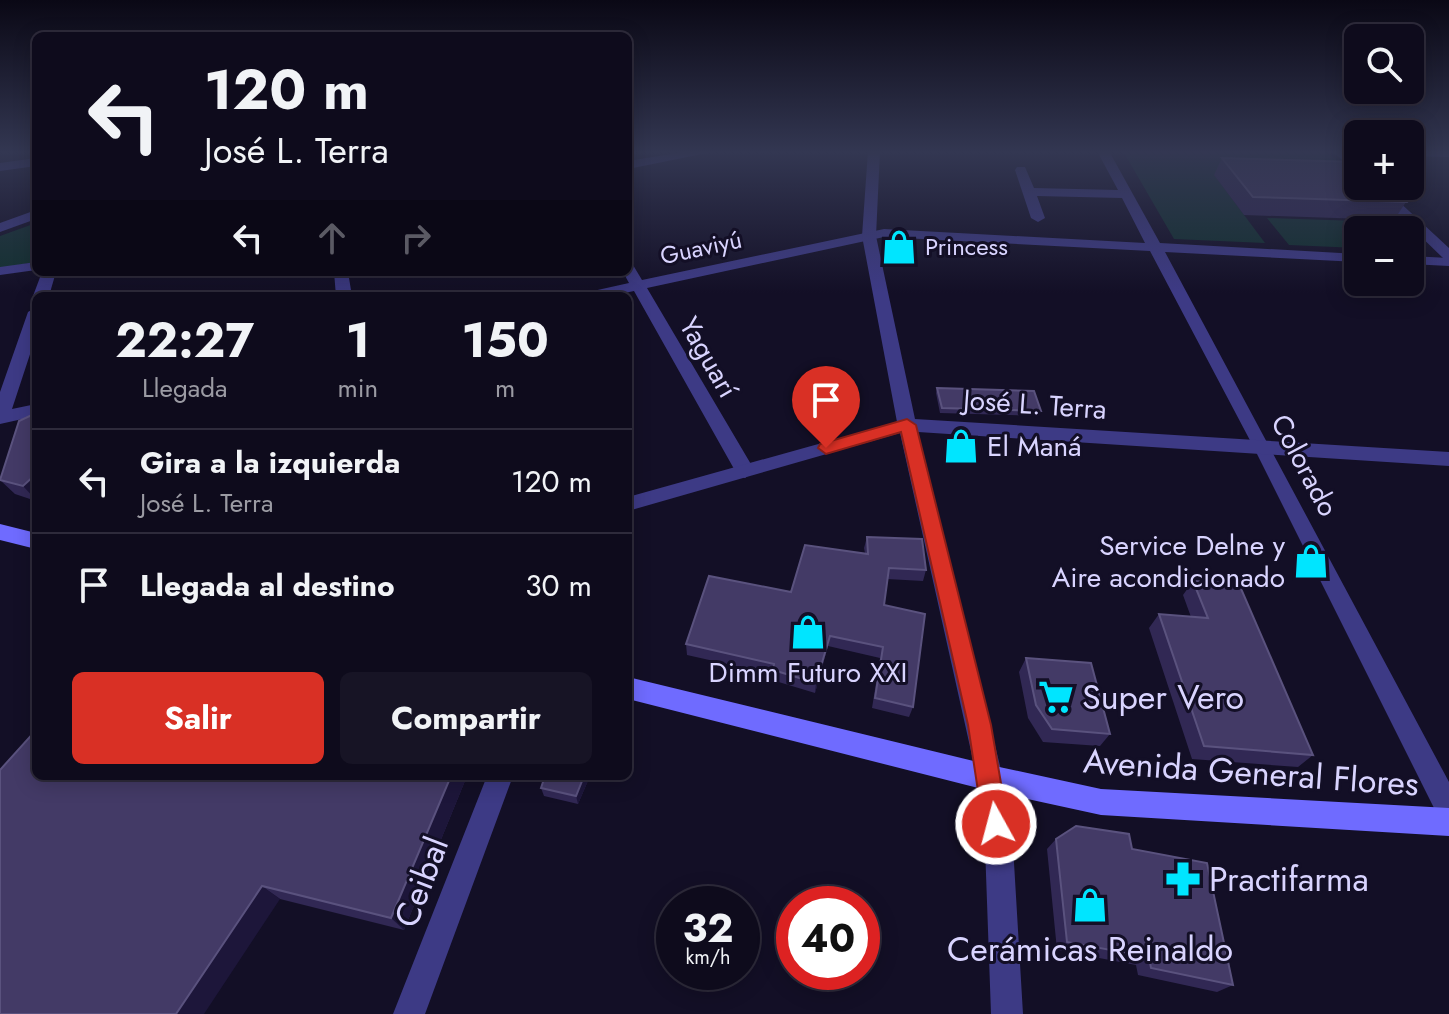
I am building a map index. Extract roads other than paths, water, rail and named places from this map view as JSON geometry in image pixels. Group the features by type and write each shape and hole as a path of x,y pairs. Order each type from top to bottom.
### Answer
{"main road":[{"path":"0,532 32,540"},
{"name":"Avenida General Flores","path":"632,689 990,778 1101,802 1449,822"}],"street":[{"path":"871,198 869,236 907,425 990,778 999,846 1007,1014"},
{"path":"1031,198 1038,218"},
{"name":"Colorado","path":"1129,198 1262,446 1449,809"},
{"path":"1390,200 1449,256"},
{"path":"0,228 32,216"},
{"name":"Guaviyú","path":"608,292 884,233 1344,257"},
{"path":"1424,261 1449,262"},
{"path":"0,271 32,267"},
{"name":"Yaguarí","path":"632,276 745,471"},
{"path":"0,418 32,324"},
{"path":"0,418 32,411"},
{"name":"José L. Terra","path":"632,503 907,425 1449,459"},
{"name":"Ceibal","path":"409,1014 498,780"}],"place":[{"name":"Princess","path":"899,247"},
{"name":"El Maná","path":"961,446"},
{"name":"Service Delne y Aire acondicionado","path":"1311,561"},
{"name":"Dimm Futuro XXI","path":"808,632"},
{"name":"Super Vero","path":"1056,697"},
{"name":"Practifarma","path":"1183,879"},
{"name":"Cerámicas Reinaldo","path":"1090,905"}]}
